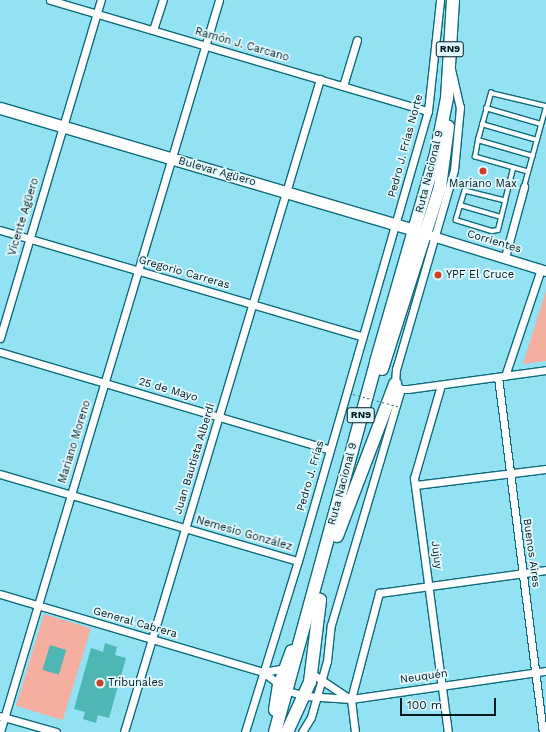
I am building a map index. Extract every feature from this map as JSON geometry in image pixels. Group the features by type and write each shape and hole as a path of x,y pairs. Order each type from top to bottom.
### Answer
{"highway":[{"name":"Ruta Nacional 9","path":"284,732 297,693 320,600 384,363 425,234 436,154 447,98 453,0"},
{"name":"Ruta Nacional 9","path":"275,732 297,693 309,612 376,362 425,234"},
{"path":"337,536 398,386"},
{"path":"270,732 311,673 320,600"},
{"path":"287,732 297,693 285,668 309,612"}],"main road":[{"name":"Bulevar Agüero","path":"0,108 425,234"}],"street":[{"name":"Ramón J. Carcano","path":"50,0 428,111"},
{"name":"Vicente Agüero","path":"0,338 101,0"},
{"path":"153,30 163,0"},
{"name":"Mariano Moreno","path":"0,732 2,717 38,606 219,0"},
{"name":"Pedro J. Frías Norte","path":"396,225 428,111 440,0"},
{"path":"342,86 357,40"},
{"path":"297,693 322,680 327,661 331,625 398,386 396,369 425,234 454,170 459,137 458,94 449,62"},
{"name":"Juan Bautista Alberdi","path":"124,732 320,80"},
{"path":"505,257 524,187"},
{"name":"Pedro J. Frías","path":"245,732 298,561 396,225"},
{"name":"Gregorio Carreras","path":"0,230 363,336"},
{"name":"Corrientes","path":"425,234 505,257 543,270"},
{"path":"501,376 543,270"},
{"name":"25 de Mayo","path":"0,352 330,450"},
{"path":"398,386 441,385 546,370"},
{"name":"Buenos Aires","path":"501,376 509,474 543,732"},
{"name":"Jujuy","path":"441,385 415,470 415,485 448,732"},
{"path":"415,485 546,469"},
{"name":"Nemesio González","path":"0,474 298,561"},
{"path":"355,732 351,699 379,593 546,570"},
{"name":"General Cabrera","path":"0,594 263,672"},
{"path":"263,672 285,668"},
{"name":"Neuquén","path":"297,693 351,699 546,671"},
{"path":"263,672 297,693 311,716 302,732"},
{"path":"311,673 351,699"},
{"path":"2,717 56,732"}],"lane":[{"path":"524,187 546,107 493,92 486,108 475,157 528,172"},
{"path":"486,108 541,124"},
{"path":"482,124 537,140"},
{"path":"478,140 533,156"},
{"path":"505,201 465,191 456,220 495,232 501,217 505,201 513,168"},
{"path":"460,205 501,217"}],"path":[{"path":"352,394 400,407"}],"shaded area":[{"path":"546,291 546,361 523,364"},
{"path":"44,614 91,628 63,720 16,706"}],"building":[{"name":"Tribunales","path":"105,643 117,647 115,655 126,658 109,718 98,715 96,723 83,719 85,712 74,709 91,648 103,652"},
{"path":"50,645 66,650 59,675 42,670"}],"place":[{"name":"Mariano Max","path":"483,171"},
{"name":"YPF El Cruce","path":"438,275"},
{"name":"Tribunales","path":"100,683"}]}
